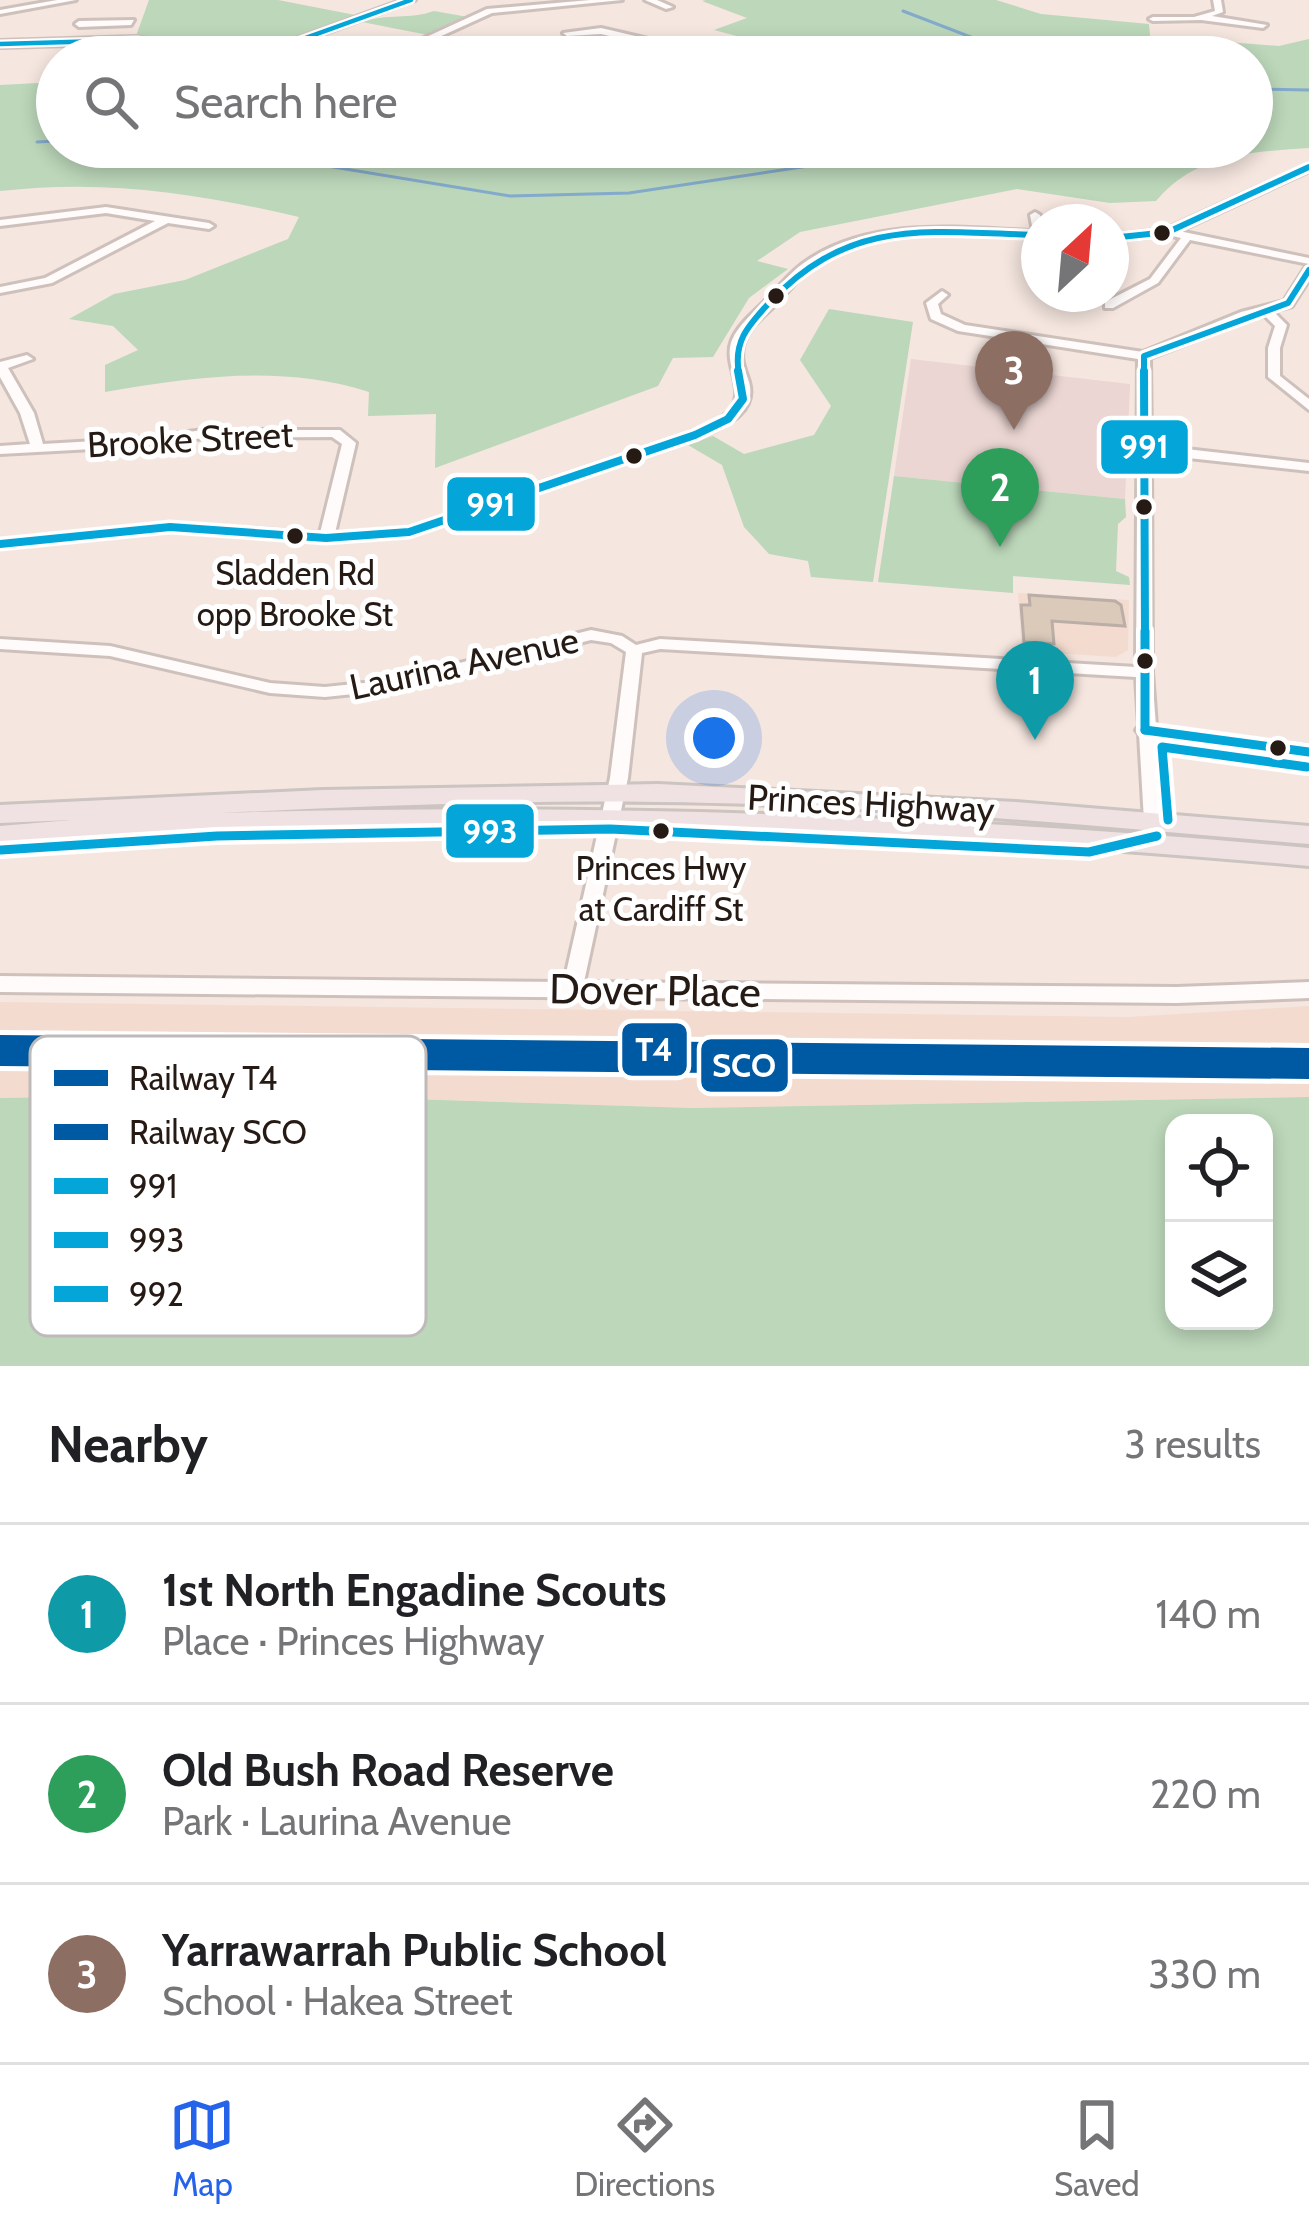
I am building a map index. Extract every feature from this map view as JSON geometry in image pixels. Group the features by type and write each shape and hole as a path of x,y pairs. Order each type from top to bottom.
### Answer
{"highway":[{"name":"Princes Highway","path":"0,814 804,798 1309,835"},
{"name":"Princes Highway","path":"0,835 613,803 1309,857"},
{"path":"1088,837 1153,820 1183,834 1309,846"}],"street":[{"path":"0,12 72,0"},
{"path":"126,36 138,0"},
{"path":"376,0 398,4"},
{"path":"310,36 411,0"},
{"path":"438,36 490,11 618,0"},
{"path":"649,0 669,8"},
{"path":"1203,18 1219,12 1217,0"},
{"path":"1153,19 1203,18 1263,25"},
{"path":"79,24 131,22"},
{"path":"567,33 620,36"},
{"path":"0,44 36,43"},
{"path":"1129,236 1168,232 1309,167"},
{"path":"0,223 106,210 209,226"},
{"path":"0,290 48,280 165,220"},
{"path":"0,544 170,527 326,538 382,536 438,525 694,435 728,418 739,410 746,389 736,353 742,334 798,273 822,256 907,232 1021,235"},
{"path":"942,295 932,303 935,316 962,328 1144,356 1295,297 1309,266 1168,232"},
{"path":"1129,295 1151,284 1186,237"},
{"path":"1266,310 1281,325 1274,348 1274,377 1309,406"},
{"path":"1144,356 1145,730 1153,820"},
{"path":"27,359 0,366 27,413 37,446"},
{"name":"Brooke Street","path":"0,450 204,434 335,433 349,443 326,538"},
{"path":"1146,449 1309,467"},
{"name":"Laurina Avenue","path":"0,644 110,651 270,688 325,692 392,685 584,635 608,637 634,650 660,644 1144,672"},
{"path":"572,989 613,803 632,697 634,650"},
{"path":"1145,730 1309,752"},
{"name":"Dover Place","path":"0,984 1178,995 1309,990"}],"shaded area":[{"path":"911,359 1130,384 1125,499 894,476"},
{"path":"1018,593 1129,600 1128,650 1116,657 1022,651"},
{"path":"0,1002 1129,1017 1309,1006 1309,1097 692,1108 426,1100 426,1036 30,1036 30,1098 0,1098"}],"green space":[{"path":"149,0 278,0 355,15 297,36 136,36"},
{"path":"996,0 1041,14 1149,24 1150,36 737,36 714,30 747,18 702,1"},
{"path":"434,11 468,17 433,36 362,22 416,15"},
{"path":"1309,39 1309,148 1273,151 1273,46"},
{"path":"36,83 36,168 1199,168 1171,185 1156,201 1110,203 1017,189 800,232 757,261 788,269 749,298 713,357 673,358 658,386 435,468 436,414 368,416 369,392 336,383 237,376 105,392 105,365 138,350 113,326 69,319 114,294 185,280 288,239 299,217 151,190 0,191 0,85"},
{"path":"829,309 913,322 873,582 811,577 808,561 769,554 744,527 722,465 688,445 713,436 744,454 814,435 831,406 800,360"},
{"path":"894,476 1125,499 1126,517 1118,524 1116,571 1129,577 1130,585 1013,576 1013,593 878,582"},
{"path":"1309,1097 1309,1366 0,1366 0,1098 30,1098 30,1336 426,1336 426,1100 692,1108"}],"building":[{"path":"1029,595 1115,601 1121,605 1125,626 1052,621 1054,644 1024,642 1021,605 1030,605"}],"waterway":[{"path":"903,11 968,36"},
{"path":"1273,89 1309,90"},
{"path":"340,168 510,196 629,193 795,168"}],"rail line":[{"name":"T4","path":"0,1043 30,1043"},
{"name":"T4","path":"426,1047 1309,1056"},
{"name":"SCO","path":"0,1058 30,1058"},
{"name":"SCO","path":"426,1062 1309,1071"}],"transit line":[{"name":"992","path":"311,36 411,0"},
{"name":"992","path":"0,44 36,43"},
{"name":"991","path":"1129,236 1168,232 1309,167"},
{"name":"991","path":"0,544 170,527 326,538 409,532 695,435 728,419 743,399 735,354 743,331 801,270 836,249 922,232 1021,235"},
{"name":"991","path":"1145,730 1144,356 1288,303 1309,270"},
{"name":"991","path":"1145,730 1309,752"},
{"name":"993","path":"1168,820 1162,747 1307,767"},
{"name":"993","path":"1,850 217,836 610,829 1089,852 1157,836"}],"place":[{"name":"Yarrawarrah Public School","path":"1014,430"},
{"name":"Sladden Rd opp Brooke St","path":"295,536"},
{"name":"Old Bush Road Reserve","path":"1000,547"},
{"name":"1st North Engadine Scouts","path":"1035,740"},
{"name":"Princes Hwy at Cardiff St","path":"661,831"}]}
